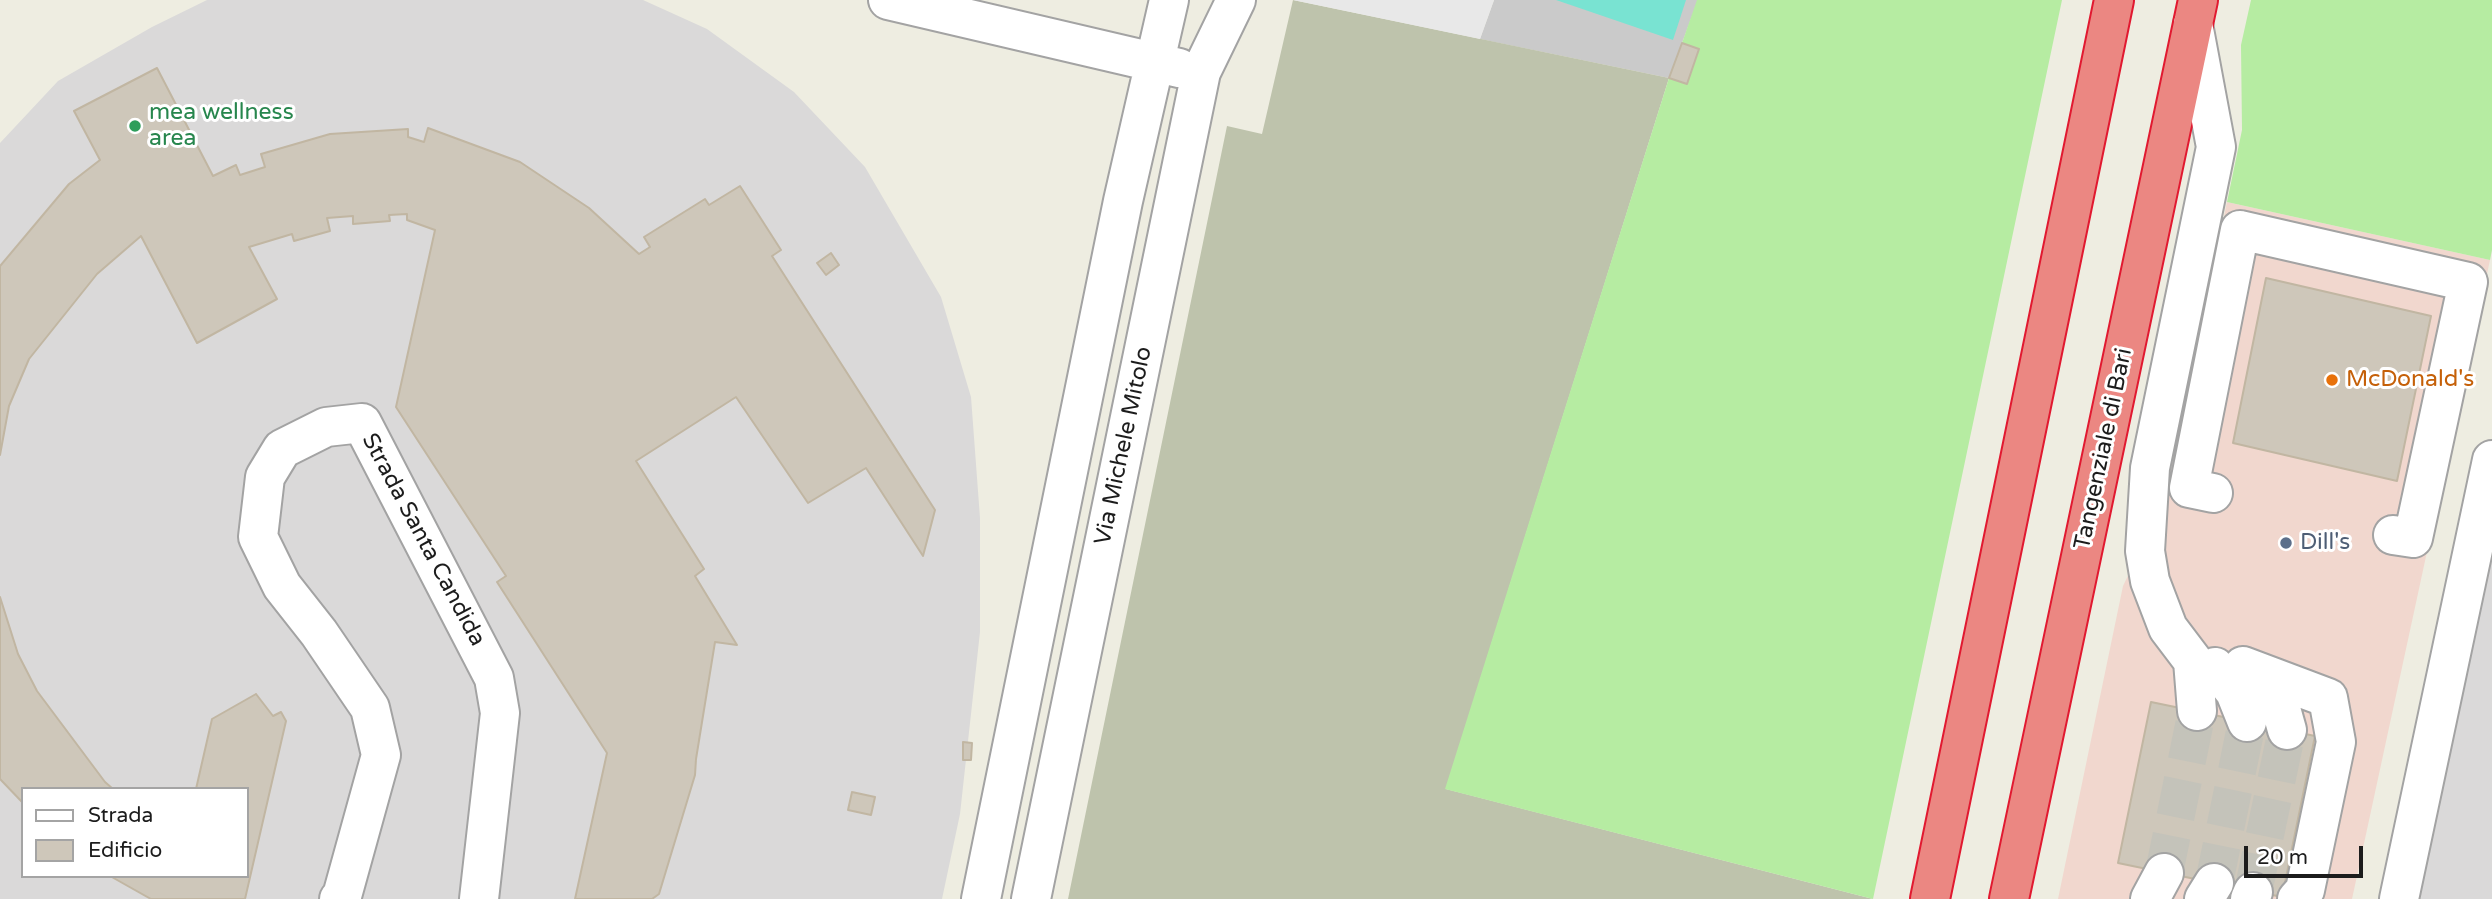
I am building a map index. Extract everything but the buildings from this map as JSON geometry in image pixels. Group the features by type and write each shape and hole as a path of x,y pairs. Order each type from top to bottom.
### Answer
{"highway":[{"path":"1930,899 2114,0"},
{"name":"Tangenziale di Bari","path":"2009,899 2196,12"}],"street":[{"path":"888,0 1201,72"},
{"path":"981,899 1123,201 1169,0"},
{"name":"Via Michele Mitolo","path":"1031,899 1201,72 1233,1"},
{"path":"2196,12 2216,147 2150,468 2145,551 2150,581 2168,628 2217,665 2269,686 2280,705 2287,730"},
{"path":"2215,482 2189,488 2240,230 2468,282 2413,538 2396,524"},
{"name":"Strada Santa Candida","path":"339,899 381,755 370,708 319,633 282,586 258,537 265,477 282,449 326,427 362,423 494,678 500,713 479,899"},
{"path":"2399,899 2492,460"},
{"path":"2197,712 2217,665"},
{"path":"2217,665 2235,692 2247,722"},
{"path":"2217,665 2328,698 2336,742 2305,890 2297,899"}],"shaded area":[{"path":"207,0 643,0 707,29 794,92 865,167 941,297 971,397 980,518 980,632 960,814 942,899 0,899 0,143 58,81 152,27"},
{"path":"1293,0 1669,78 1446,789 1873,899 1068,899 1227,126 1262,134"},
{"path":"1293,0 1494,0 1480,39"},
{"path":"1494,0 1698,0 1669,78 1480,39"},
{"path":"1556,0 1686,0 1673,40"},
{"name":"Dill's","path":"2227,202 2490,260 2352,899 2058,899 2123,586 2165,499"},
{"path":"2492,528 2492,899 2404,899"}],"green space":[{"path":"1697,0 2062,0 1873,899 1445,789 1669,78 1699,49 1682,43"},
{"path":"2251,0 2492,0 2490,260 2227,202 2242,130 2241,45"}],"tunnel":[{"path":"2164,873 2197,711"},
{"path":"2214,883 2247,722"},
{"path":"2253,892 2287,730"}],"place":[{"name":"mea wellness area","path":"135,126"},
{"name":"McDonald's","path":"2332,380"},
{"name":"Dill's","path":"2286,543"}]}
